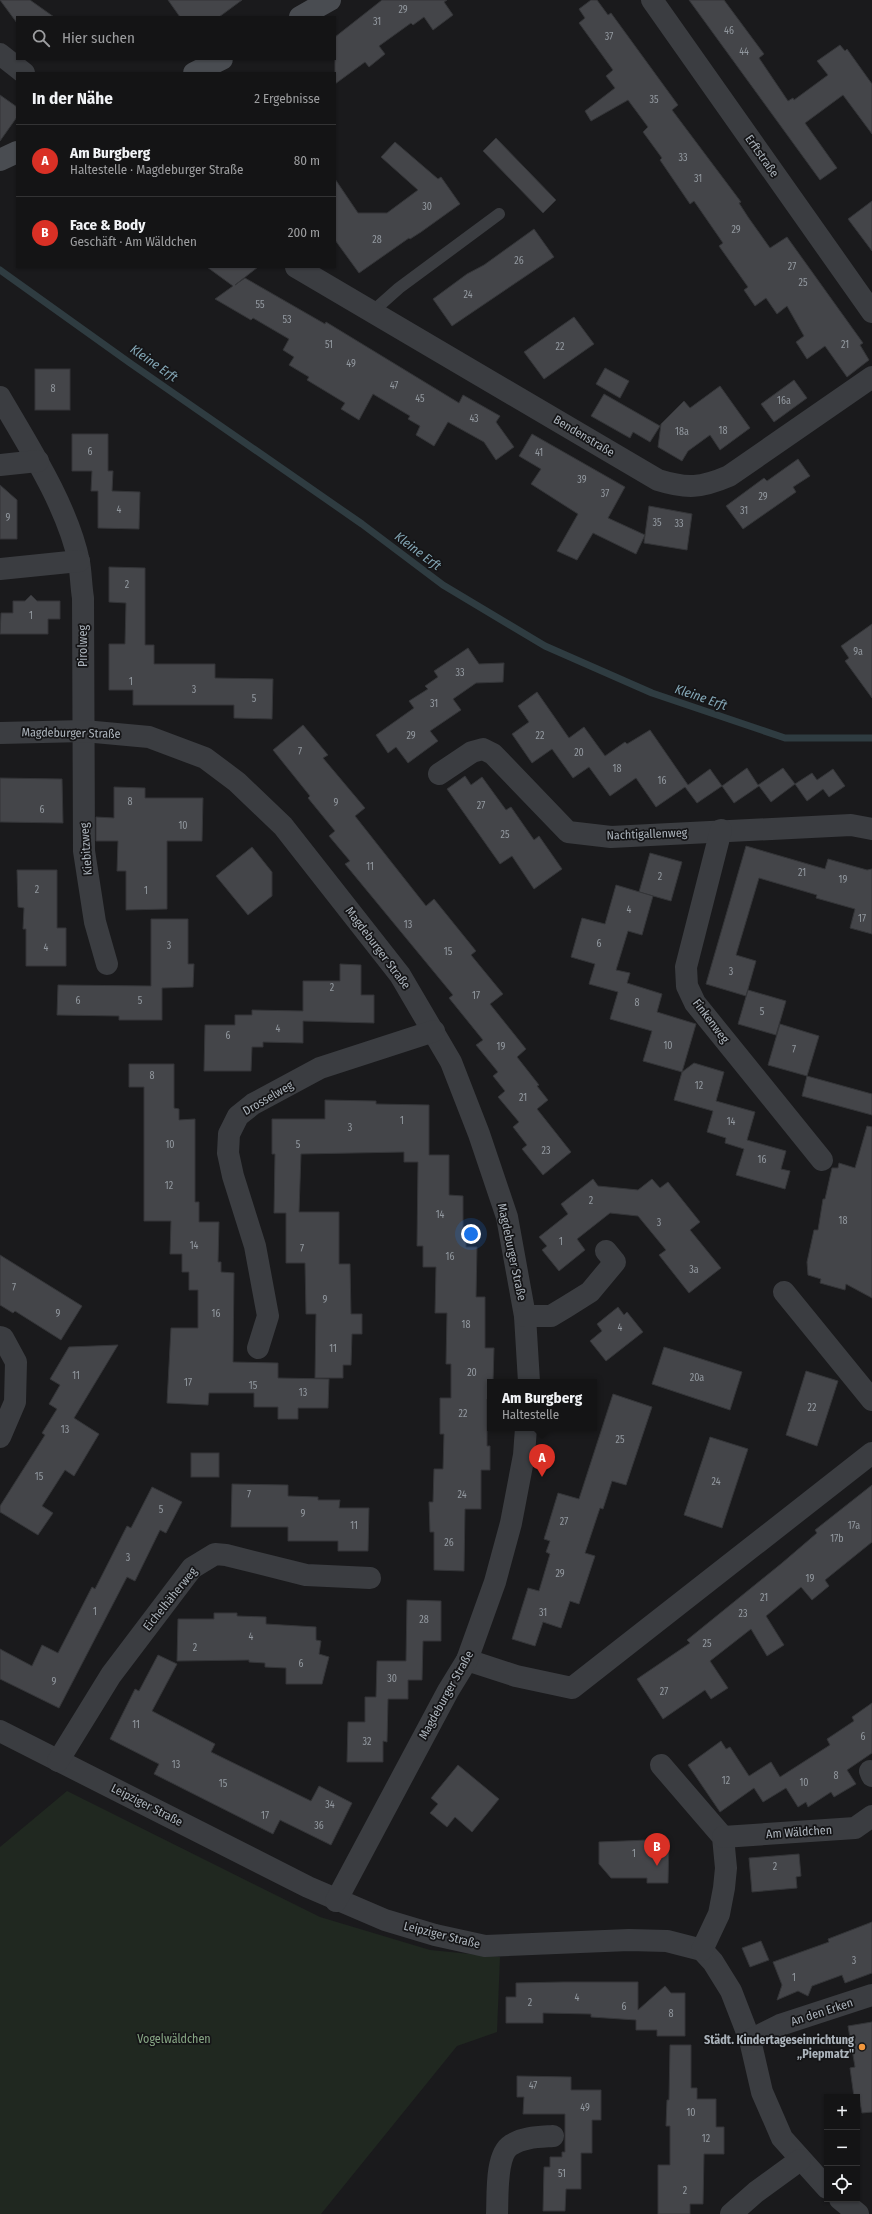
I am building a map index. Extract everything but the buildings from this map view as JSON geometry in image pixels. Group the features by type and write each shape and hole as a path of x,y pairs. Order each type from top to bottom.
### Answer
{"street":[{"path":"302,16 330,0"},
{"name":"Erftstraße","path":"652,0 872,312"},
{"path":"0,54 23,72"},
{"path":"196,72 220,60"},
{"path":"0,160 16,152"},
{"name":"Bendenstraße","path":"298,268 658,480 679,487 708,485 729,476 872,377"},
{"name":"Pirolweg","path":"0,397 38,461 63,512 79,561 83,598 84,731"},
{"path":"0,465 38,461"},
{"path":"0,569 79,561"},
{"name":"Magdeburger Straße","path":"0,733 84,731 149,737 204,758 236,782 283,826 400,975 434,1031 457,1076 479,1134 507,1217 525,1316 529,1379"},
{"name":"Kiebitzweg","path":"84,731 84,851 95,922 107,964"},
{"name":"Nachtigallenweg","path":"439,774 472,752 483,749 493,754 568,832 611,837 722,830 851,825 872,829"},
{"name":"Finkenweg","path":"722,830 686,967 687,986 695,1003 822,1160"},
{"name":"Drosselweg","path":"258,1348 268,1316 255,1246 233,1176 228,1153 229,1134 238,1116 253,1104 320,1068 434,1031"},
{"path":"525,1316 550,1316 590,1292 615,1262 606,1251"},
{"path":"784,1292 872,1400"},
{"path":"0,1337 3,1338 16,1362 15,1402 0,1437"},
{"name":"Magdeburger Straße","path":"336,1901 448,1691 467,1660 495,1582 511,1523 524,1455 526,1431"},
{"path":"467,1660 516,1676 572,1688 872,1453"},
{"name":"Eichelhäherweg","path":"58,1761 111,1675 192,1568 215,1554 226,1555 306,1575 370,1578"},
{"name":"Leipziger Straße","path":"0,1731 336,1901 384,1920 435,1936 485,1946 629,1940 667,1941 702,1950"},
{"path":"661,1765 723,1837 726,1868 724,1888 719,1914 702,1950 713,1962 731,1991 750,2040 762,2092 782,2138 800,2160 824,2185"},
{"name":"Am Wäldchen","path":"723,1837 855,1828 872,1816"},
{"name":"An den Erken","path":"750,2040 780,2025 872,1996"},
{"path":"497,2214 500,2169 503,2156 510,2146 528,2139 553,2136"},
{"path":"731,2214 756,2192 800,2160"},
{"path":"844,2202 858,2214"}],"lane":[{"path":"372,312 399,288 499,214"}],"green space":[{"name":"Vogelwäldchen","path":"67,1791 320,1917 430,1950 500,1957 497,2032 457,2046 321,2214 0,2214 0,1847"}],"waterway":[{"name":"Kleine Erft","path":"0,270 130,363 362,524 443,585 545,646 652,693 785,738 872,738"}],"place":[{"name":"Am Burgberg","path":"542,1477"},
{"name":"Face & Body","path":"657,1866"},
{"name":"Städt. Kindertageseinrichtung „Piepmatz\"","path":"862,2047"}]}
